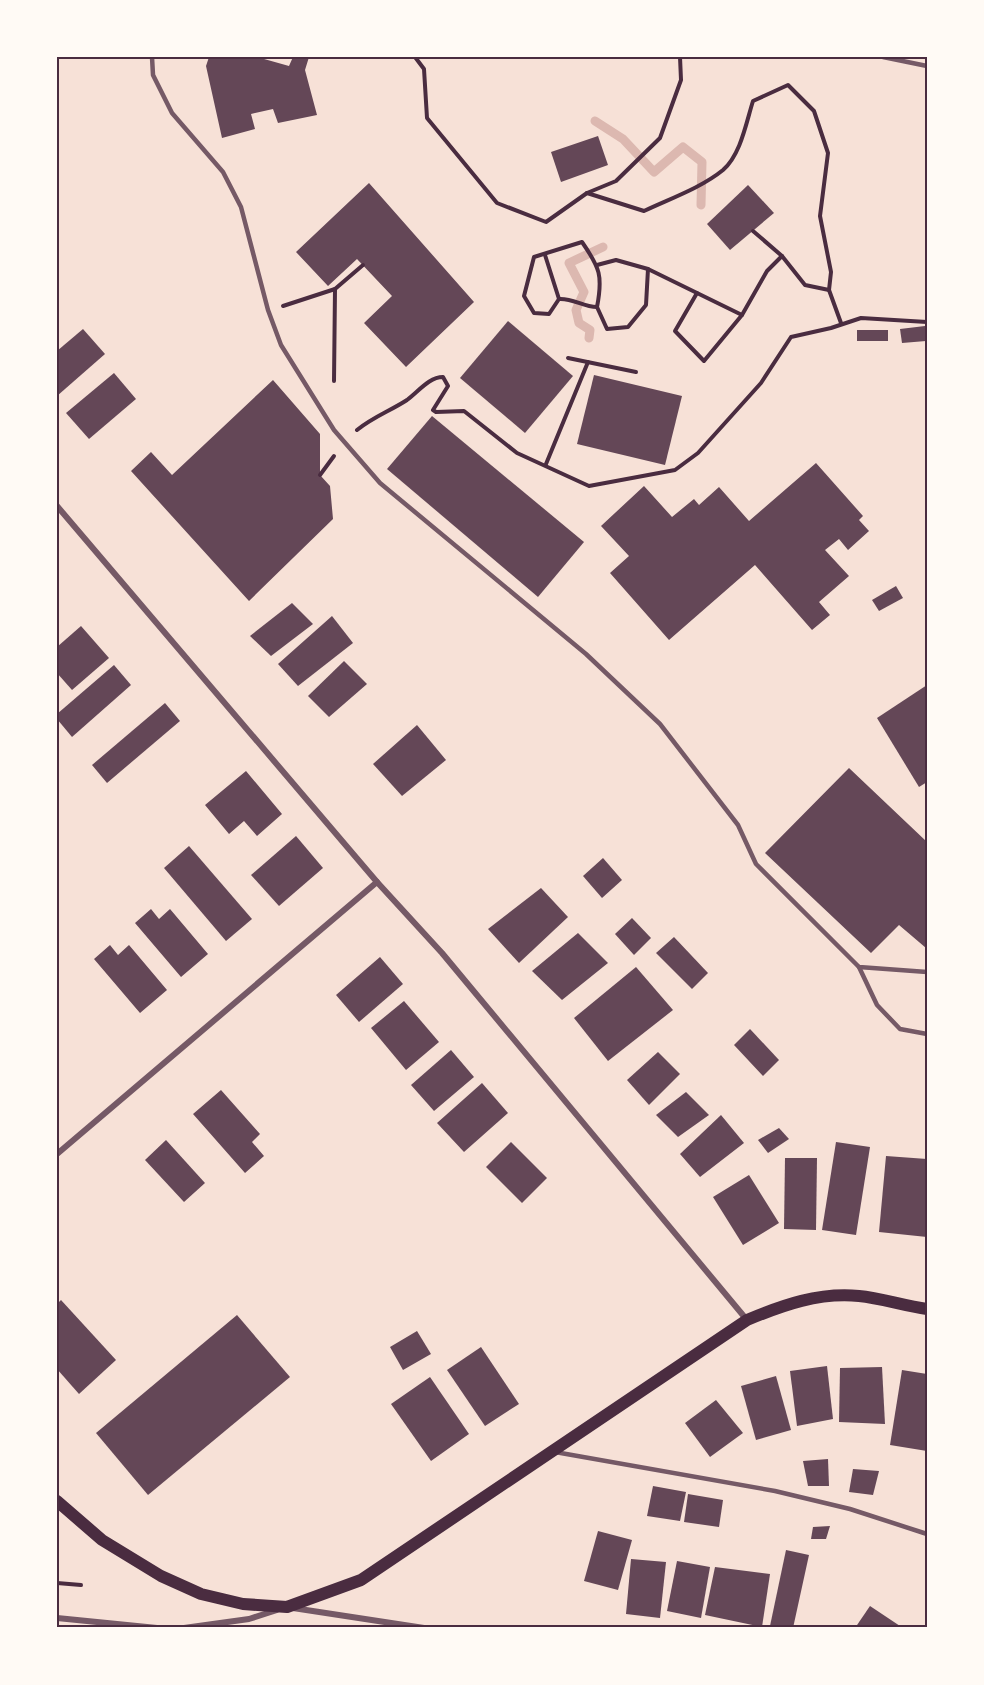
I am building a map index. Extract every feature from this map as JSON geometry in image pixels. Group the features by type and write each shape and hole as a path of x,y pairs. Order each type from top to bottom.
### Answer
{"main road":[{"path":"57,1501 102,1540 161,1576 201,1594 243,1604 287,1607 361,1580 747,1320 787,1303 816,1297 859,1296 927,1309"}],"street":[{"path":"57,506 377,882 442,953 747,1320"},
{"path":"57,1154 377,882"},
{"path":"184,1628 249,1619 287,1607 424,1628"},
{"path":"57,1618 157,1628"}],"lane":[{"path":"152,57 153,75 172,113 223,172 241,207 268,310 294,369 345,442 380,483 586,654 660,724 738,825 756,864 859,967 877,1005 900,1029 927,1034"},
{"path":"883,57 927,66"},
{"path":"859,967 927,972"},
{"path":"549,1452 776,1491 850,1509 927,1534"},
{"path":"386,1628 396,1624"}],"path":[{"path":"415,57 424,69 427,118 496,203 546,222 587,193 616,181 660,138 681,80 680,57"},
{"path":"587,193 644,211 697,185 724,169 738,148 753,101 788,85 814,111 828,153 820,216 831,272 829,290 841,323"},
{"path":"753,231 782,256 806,285 829,290"},
{"path":"597,307 588,307 567,298 559,299 549,314 534,313 524,296 534,257 582,242 597,265 602,283 597,307 607,329 628,327 646,305 648,269"},
{"path":"545,255 559,299"},
{"path":"697,293 675,331 704,361 742,315 767,271 782,256"},
{"path":"597,265 616,260 648,269 742,315"},
{"path":"268,310 335,289 363,265"},
{"path":"334,381 335,289"},
{"path":"321,475 345,442 378,414 405,401 432,381 443,377 448,386 433,410 436,412 464,411 517,453 546,464 589,486 675,470 698,453 761,383 791,337 861,318 927,322"},
{"path":"568,358 636,372"},
{"path":"546,464 588,362"},
{"path":"57,1583 81,1585"}],"building":[{"path":"209,57 257,57 289,66 293,57 309,57 305,70 317,115 278,123 273,109 251,114 255,129 222,138 206,66"},
{"path":"598,136 608,165 561,182 551,152"},
{"path":"369,183 474,302 406,367 364,323 392,296 357,259 328,286 296,252"},
{"path":"748,185 774,213 730,250 707,224"},
{"path":"508,321 573,376 525,433 460,378"},
{"path":"925,326 926,341 902,343 900,329"},
{"path":"83,329 105,354 57,396 57,351"},
{"path":"857,330 888,330 888,341 857,341"},
{"path":"114,373 136,399 89,439 66,413"},
{"path":"594,375 682,396 665,465 577,444"},
{"path":"273,380 320,434 320,475 330,486 333,519 249,601 131,471 151,452 172,475"},
{"path":"432,416 584,542 538,597 387,469"},
{"path":"816,463 863,516 859,520 869,531 848,550 839,539 825,550 849,576 819,602 830,615 812,630 755,565 669,640 610,573 629,556 601,526 644,486 672,517 694,499 699,505 719,487 749,521"},
{"path":"896,586 903,598 879,611 872,600"},
{"path":"292,603 313,624 271,656 250,636"},
{"path":"332,616 353,643 298,686 278,664"},
{"path":"81,626 109,658 72,690 57,673 57,647"},
{"path":"344,661 367,684 329,717 308,696"},
{"path":"114,665 131,685 72,737 57,719 57,714"},
{"path":"927,685 927,782 919,787 877,718"},
{"path":"165,703 180,721 107,783 92,765"},
{"path":"417,725 446,760 402,796 373,764"},
{"path":"849,768 927,842 926,948 899,925 871,953 765,853"},
{"path":"246,771 282,814 257,836 244,821 229,834 205,805"},
{"path":"296,836 323,868 279,906 251,875"},
{"path":"189,846 252,919 226,941 164,868"},
{"path":"603,858 622,880 602,898 583,876"},
{"path":"541,888 568,917 519,963 488,929"},
{"path":"151,909 159,919 170,909 208,954 181,977 135,923"},
{"path":"632,918 651,938 634,955 615,934"},
{"path":"578,933 608,963 562,1000 532,971"},
{"path":"674,937 708,973 692,989 656,953"},
{"path":"110,945 118,955 129,945 167,990 140,1013 94,959"},
{"path":"380,957 403,984 359,1022 336,995"},
{"path":"636,967 673,1010 608,1061 574,1018"},
{"path":"404,1001 439,1042 406,1070 371,1028"},
{"path":"750,1029 779,1060 763,1076 734,1045"},
{"path":"451,1050 474,1077 434,1111 411,1085"},
{"path":"658,1052 680,1074 649,1105 627,1080"},
{"path":"482,1083 508,1113 464,1152 437,1123"},
{"path":"221,1090 260,1134 252,1142 264,1156 245,1173 193,1114"},
{"path":"686,1092 709,1115 678,1137 656,1115"},
{"path":"721,1115 744,1143 700,1177 680,1154"},
{"path":"779,1128 789,1139 768,1153 758,1140"},
{"path":"166,1140 205,1183 184,1202 145,1160"},
{"path":"511,1142 547,1178 522,1203 486,1167"},
{"path":"836,1142 870,1147 856,1235 822,1230"},
{"path":"886,1156 927,1159 927,1237 879,1232"},
{"path":"785,1158 817,1158 816,1230 784,1229"},
{"path":"749,1175 779,1223 743,1245 713,1197"},
{"path":"61,1300 116,1360 79,1394 57,1369 57,1304"},
{"path":"237,1315 290,1377 148,1495 96,1433"},
{"path":"417,1331 431,1354 403,1370 390,1347"},
{"path":"481,1347 519,1404 485,1426 447,1370"},
{"path":"827,1366 833,1419 797,1426 790,1371"},
{"path":"882,1367 885,1424 839,1422 840,1368"},
{"path":"902,1370 927,1374 927,1451 890,1445"},
{"path":"776,1376 791,1430 756,1440 741,1386"},
{"path":"430,1377 469,1434 431,1461 391,1404"},
{"path":"716,1400 743,1433 710,1457 685,1423"},
{"path":"828,1459 829,1486 808,1486 803,1461"},
{"path":"853,1469 879,1471 873,1495 849,1492"},
{"path":"653,1486 686,1492 680,1521 647,1516"},
{"path":"688,1494 723,1500 719,1527 684,1522"},
{"path":"830,1526 826,1539 811,1539 813,1527"},
{"path":"598,1531 632,1540 618,1590 584,1581"},
{"path":"786,1550 809,1555 793,1628 778,1628 770,1626"},
{"path":"631,1559 666,1562 660,1618 626,1614"},
{"path":"677,1561 710,1567 701,1618 667,1611"},
{"path":"715,1567 770,1574 762,1627 705,1615"},
{"path":"870,1606 903,1628 855,1628"}],"waterway":[{"path":"595,121 623,139 654,172 683,147 702,162 701,205"},
{"path":"589,338 590,330 579,323 576,310 584,292 569,263 603,247"}]}
